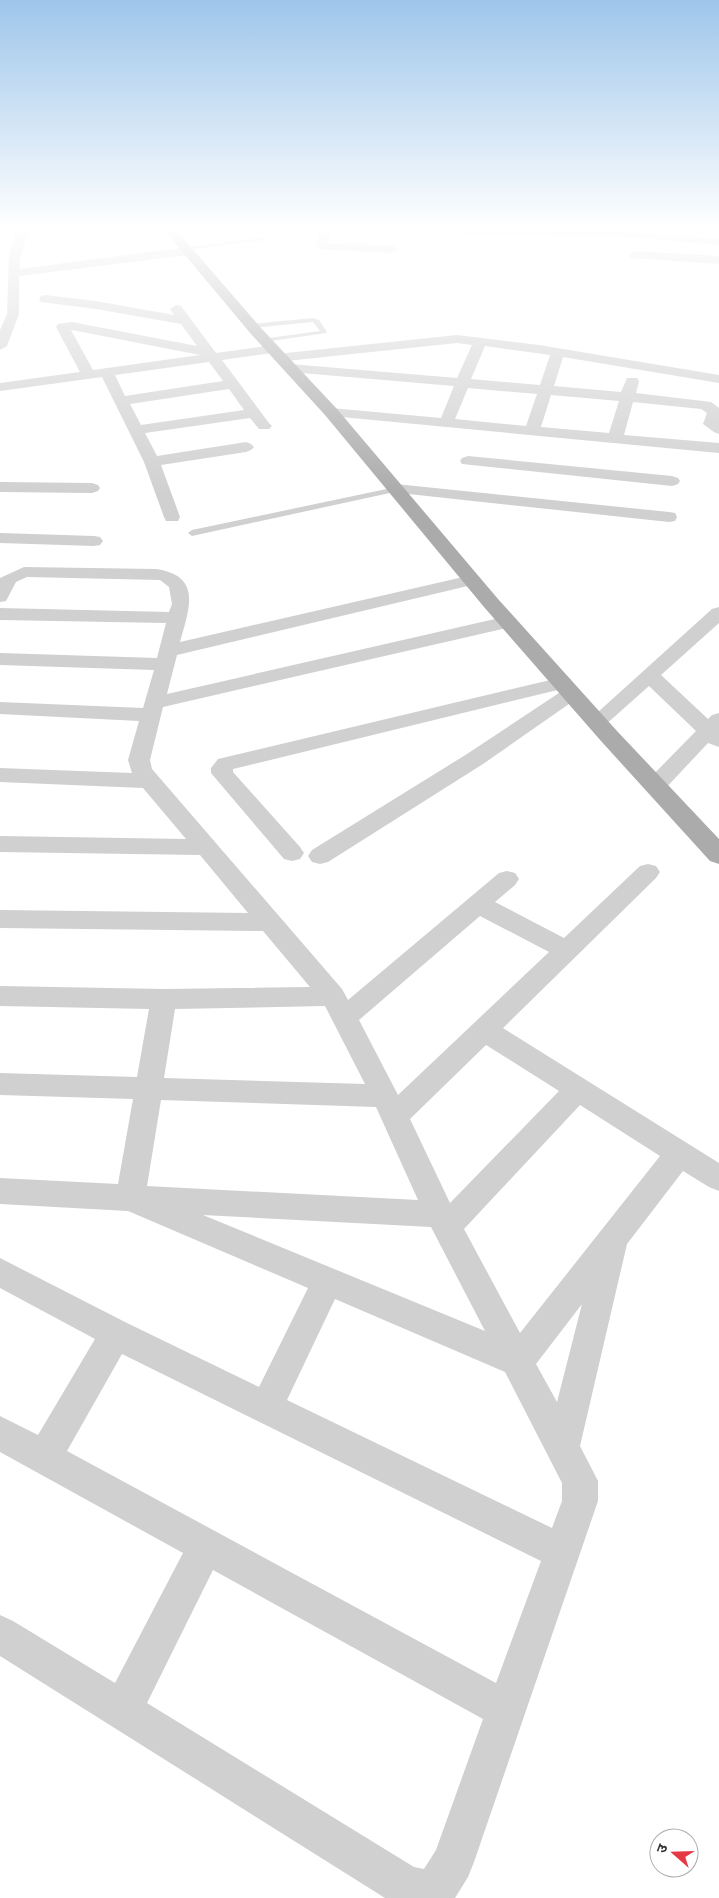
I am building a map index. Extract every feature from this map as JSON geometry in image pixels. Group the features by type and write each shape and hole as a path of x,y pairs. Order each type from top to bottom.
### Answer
{"main road":[{"path":"247,319 331,412 508,622 655,786 716,846"}],"street":[{"path":"0,346 11,319"},
{"path":"177,319 185,320 264,426"},
{"path":"89,375 63,330 66,326 212,355"},
{"path":"0,387 212,355 272,348 444,339 480,341 558,352 719,379"},
{"path":"446,423 480,341"},
{"path":"75,351 151,342"},
{"path":"272,348 463,382 706,405 715,412 711,424 719,429"},
{"path":"532,431 544,389 558,352"},
{"path":"615,438 636,366"},
{"path":"106,372 152,462 172,516"},
{"path":"121,401 233,384"},
{"path":"331,412 719,448"},
{"path":"136,430 254,413"},
{"path":"152,462 246,447"},
{"path":"468,461 672,481"},
{"path":"500,500 508,465"},
{"path":"596,510 603,474"},
{"path":"0,487 92,488"},
{"path":"396,489 668,518"},
{"path":"0,538 94,541"},
{"path":"0,597 8,579 14,574 24,572 167,575 176,581 181,591 181,604 139,760 141,771 338,1007 390,1106 443,1220 580,1481 580,1501 453,1862 434,1892 407,1887 0,1634"},
{"path":"0,659 166,658 472,580"},
{"path":"597,722 719,613"},
{"path":"0,614 177,618"},
{"path":"0,708 152,709 508,622"},
{"path":"649,675 715,730 655,786"},
{"path":"292,852 222,774 222,768 226,764 567,688"},
{"path":"320,856 475,759 567,688"},
{"path":"0,775 148,781"},
{"path":"0,844 205,847"},
{"path":"0,1084 149,1088 390,1106 484,1030 648,872"},
{"path":"0,996 164,999 338,1007 478,904 507,879"},
{"path":"478,904 567,950"},
{"path":"0,919 269,922"},
{"path":"130,1198 164,999"},
{"path":"484,1030 719,1178"},
{"path":"0,1191 130,1198 443,1220 578,1089"},
{"path":"518,1360 680,1153"},
{"path":"130,1198 518,1360"},
{"path":"563,1446 614,1237"},
{"path":"0,1272 116,1334 562,1552"},
{"path":"266,1408 328,1281"},
{"path":"44,1457 116,1334"},
{"path":"0,1433 506,1710"},
{"path":"122,1710 206,1546"}],"lane":[{"path":"313,320 317,321 324,332 272,348 313,320"},
{"path":"192,533 396,489"}]}
